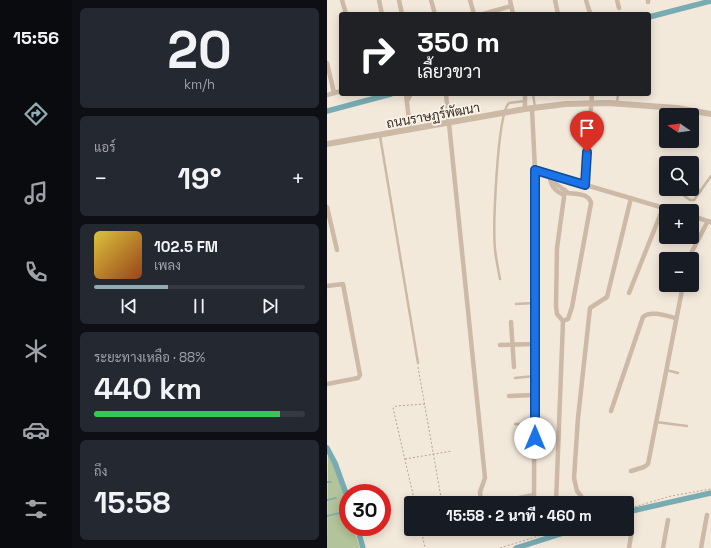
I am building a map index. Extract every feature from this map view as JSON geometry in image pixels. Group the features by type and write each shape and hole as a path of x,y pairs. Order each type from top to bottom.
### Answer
{"street":[{"path":"342,0 345,12"},
{"path":"379,0 382,12"},
{"path":"399,0 402,12"},
{"path":"431,0 434,12"},
{"path":"470,0 473,12"},
{"path":"510,0 512,12"},
{"path":"555,0 558,12"},
{"path":"586,0 590,12"},
{"path":"617,0 619,8"},
{"path":"490,12 511,6"},
{"path":"327,63 334,93"},
{"path":"327,95 339,92"},
{"path":"446,96 485,478 480,492 480,496"},
{"path":"525,96 525,109"},
{"path":"585,185 592,96"},
{"path":"406,97 410,129"},
{"name":"ถนนราษฏร์พัฒนา","path":"327,144 525,109 566,104 617,103 677,108 711,114"},
{"path":"533,109 535,170 535,494"},
{"path":"535,170 659,207"},
{"path":"552,175 552,186 555,190 587,196 591,199 572,307 568,319 563,321"},
{"path":"555,496 563,321 557,314 556,281 558,234 566,192"},
{"path":"581,496 577,490 574,478 578,418 590,308 607,297 631,198"},
{"path":"327,207 337,250"},
{"path":"629,293 659,218"},
{"path":"692,252 709,222 699,218"},
{"path":"327,286 343,284 360,377 327,384"},
{"path":"631,471 644,467 648,464 682,292"},
{"path":"611,411 643,317 645,315 652,314 676,318"},
{"path":"511,322 514,367"},
{"path":"499,344 535,344"},
{"path":"509,396 535,395"},
{"path":"701,548 707,515"},
{"path":"663,548 668,520"},
{"path":"629,548 631,536"}],"lane":[{"path":"533,96 533,109"},
{"path":"617,103 618,96"},
{"path":"500,280 495,249 498,151 503,113 509,103 525,101"},
{"path":"380,135 418,362"},
{"path":"701,191 711,176"},
{"path":"686,196 692,200 696,196"},
{"path":"516,304 535,303"},
{"path":"666,370 678,372"},
{"path":"515,378 535,376"},
{"path":"656,422 687,426"},
{"path":"515,424 535,424"},
{"path":"524,496 535,494"}],"path":[{"path":"418,362 441,496"},
{"path":"413,496 393,408 397,406 425,404"},
{"path":"405,459 452,451"},
{"path":"634,507 671,496 711,489"},
{"path":"422,536 425,548"},
{"path":"499,548 538,536"}],"green space":[{"path":"328,452 340,484 339,484 339,536 356,536 360,548 327,548"}],"waterway":[{"path":"651,16 711,1"},
{"path":"327,111 383,96"},
{"path":"327,448 335,463 343,484"},
{"path":"634,510 711,493"},
{"path":"327,500 336,498"},
{"path":"327,516 339,513"},
{"path":"360,536 363,548"},
{"path":"516,548 554,536"}],"route":[{"path":"535,438 535,170 585,185 587,152"}]}
